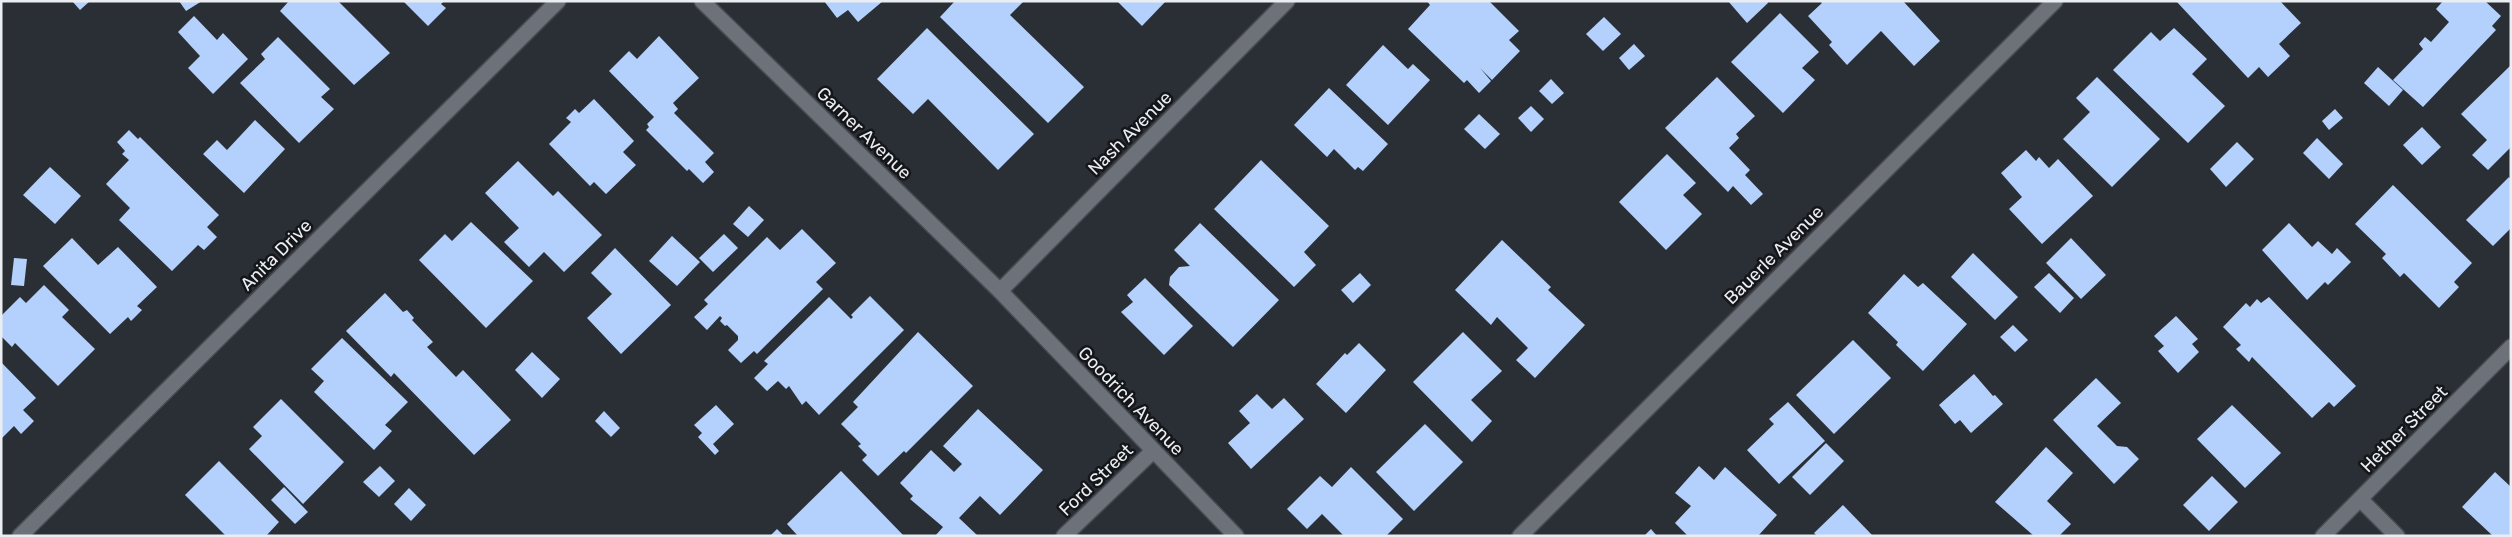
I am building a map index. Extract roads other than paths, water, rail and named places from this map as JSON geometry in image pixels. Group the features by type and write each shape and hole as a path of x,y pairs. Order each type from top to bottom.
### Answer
{"street":[{"name":"Anita Drive","path":"20,536 558,1"},
{"name":"Garner Avenue","path":"702,1 1000,291"},
{"name":"Nash Avenue","path":"1000,291 1287,1"},
{"name":"Bauerle Avenue","path":"1520,536 2055,1"},
{"name":"Goodrich Avenue","path":"1000,291 1236,536"},
{"name":"Hether Street","path":"2323,536 2511,347"},
{"name":"Ford Street","path":"1064,536 1153,451"},
{"path":"2360,499 2397,536"}]}
